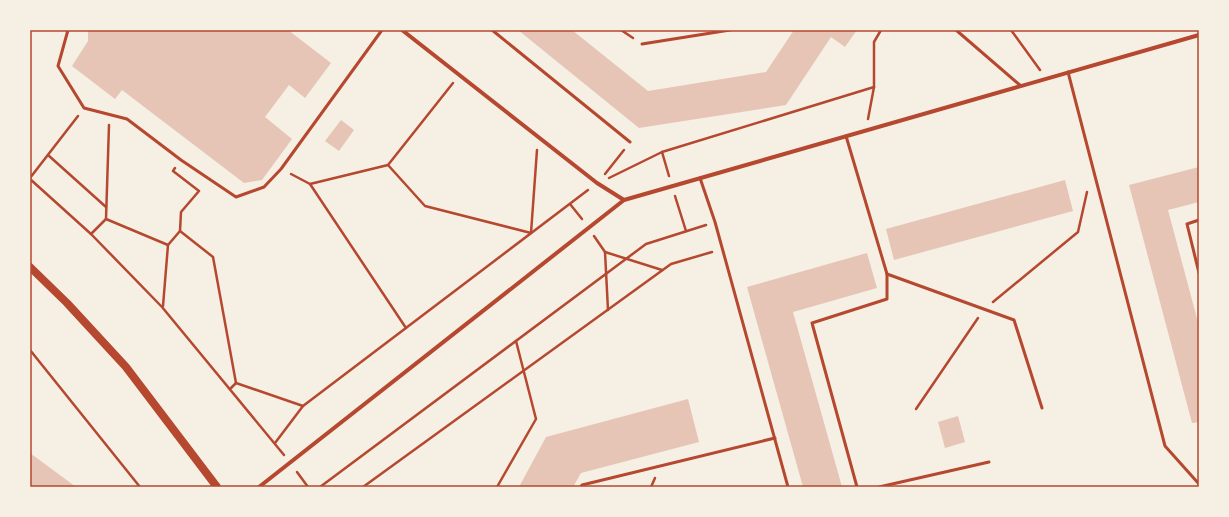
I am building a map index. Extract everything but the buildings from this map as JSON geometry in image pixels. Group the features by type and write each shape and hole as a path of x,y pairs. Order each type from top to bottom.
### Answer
{"main road":[{"path":"30,267 68,303 126,367 217,487"}],"street":[{"path":"402,30 598,183 624,200"},
{"path":"259,487 624,200 1199,35"}],"lane":[{"path":"68,30 58,66 84,108 127,119 180,160 236,197 264,187 281,169 382,30"},
{"path":"492,30 630,142"},
{"path":"642,44 730,30"},
{"path":"956,30 1021,86"},
{"path":"1068,72 1165,446 1199,484"},
{"path":"846,136 887,274 887,299 812,323 857,487"},
{"path":"700,178 715,222 788,487"},
{"path":"1199,220 1187,224 1199,273"},
{"path":"887,274 1014,320 1042,408"},
{"path":"581,487 582,485 775,438"},
{"path":"879,487 989,462"}],"path":[{"path":"621,30 642,44"},
{"path":"866,130 874,87 874,42 881,30"},
{"path":"1011,30 1046,79"},
{"path":"310,184 388,165 460,74"},
{"path":"275,443 302,406 598,183 662,152 874,87"},
{"path":"80,113 30,179 91,234 162,307 231,388 308,487"},
{"path":"91,234 106,219 109,125"},
{"path":"531,233 538,136"},
{"path":"598,183 630,142"},
{"path":"48,155 106,207"},
{"path":"388,165 425,206 531,233"},
{"path":"281,169 310,184 406,328"},
{"path":"916,409 984,309 1078,232 1093,170"},
{"path":"162,307 168,245 180,231 181,212 199,191 173,171"},
{"path":"570,204 605,252 608,310"},
{"path":"106,219 168,245"},
{"path":"320,487 646,244 715,222"},
{"path":"180,231 213,257 236,383"},
{"path":"363,487 671,264 722,249"},
{"path":"605,252 663,270"},
{"path":"497,487 536,419 516,341"},
{"path":"30,350 140,487"},
{"path":"231,388 236,383"},
{"path":"236,383 302,406"}]}
